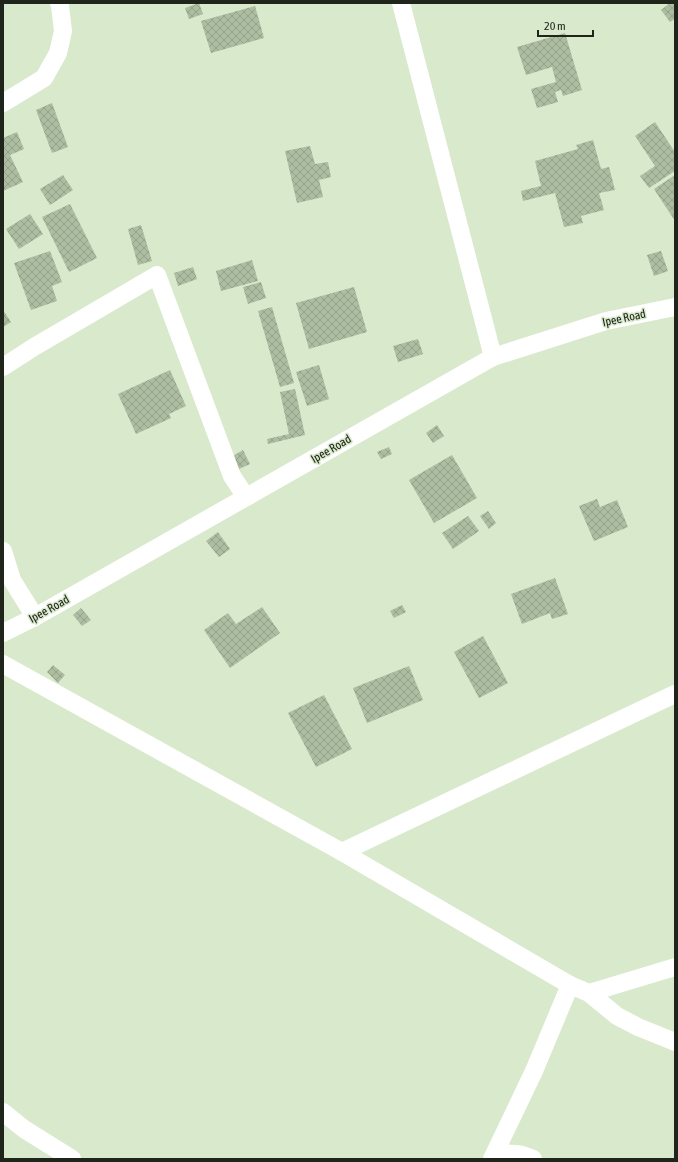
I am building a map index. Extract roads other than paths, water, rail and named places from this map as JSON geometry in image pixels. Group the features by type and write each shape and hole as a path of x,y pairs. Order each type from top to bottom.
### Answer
{"street":[{"path":"3,102 44,78 58,52 63,31 59,3"},
{"path":"401,3 493,357"},
{"path":"3,367 34,347 157,275 232,476 246,497"},
{"name":"Ipee Road","path":"3,633 35,617 493,357 606,321 675,307"},
{"path":"3,551 12,580 35,617"},
{"path":"3,664 342,852 570,985 589,993 616,1016 675,1042"},
{"path":"342,852 675,694"},
{"path":"589,993 675,967"},
{"path":"533,1159 522,1154 499,1156 570,985"},
{"path":"3,1112 24,1130 72,1159"}]}
